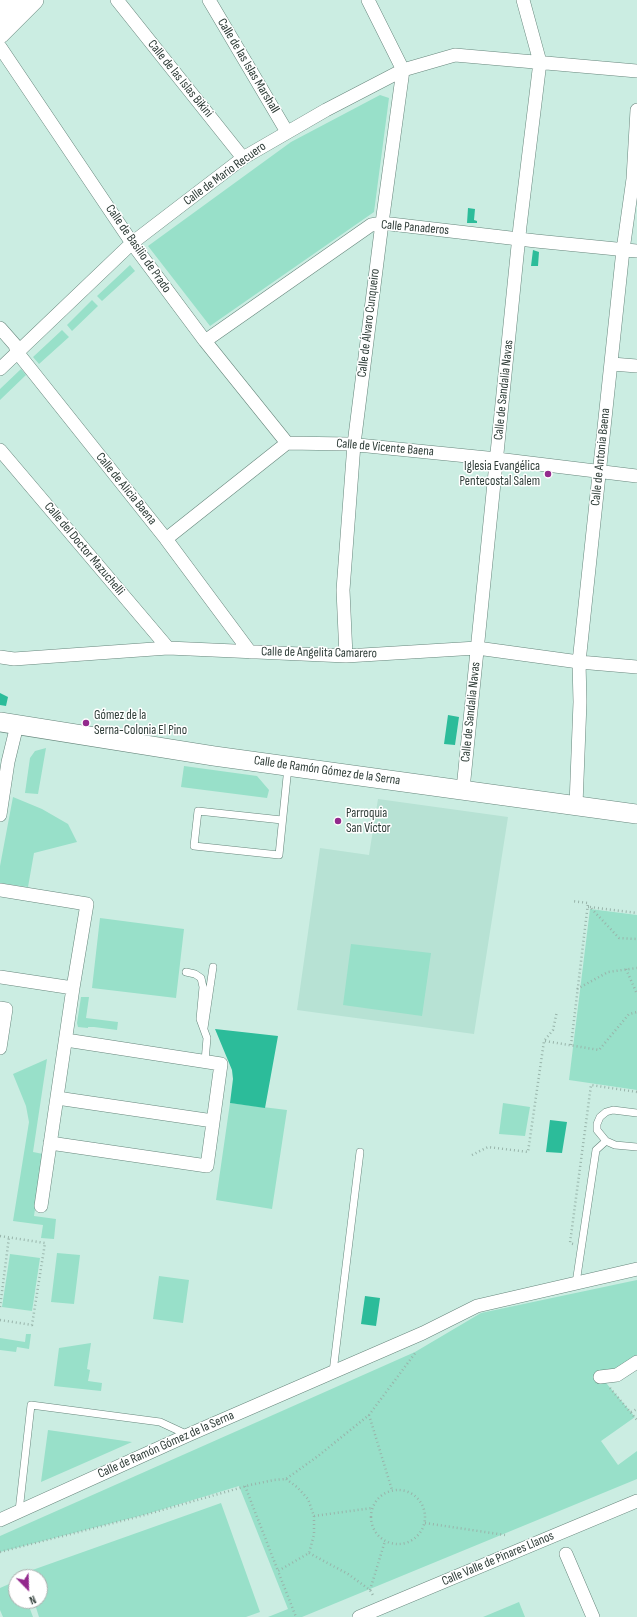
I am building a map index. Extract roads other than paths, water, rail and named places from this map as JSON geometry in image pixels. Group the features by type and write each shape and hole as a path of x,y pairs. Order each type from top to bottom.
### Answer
{"street":[{"path":"0,11 11,0"},
{"path":"0,34 34,0"},
{"name":"Calle de las Islas Bikini","path":"117,0 243,158"},
{"name":"Calle de las Islas Marshall","path":"209,0 287,132"},
{"path":"368,0 403,70"},
{"path":"523,0 540,62"},
{"name":"Calle de Basilio de Prado","path":"0,47 132,243 205,341 287,443"},
{"name":"Calle de Mario Recuero","path":"0,369 132,243 243,158 287,132 403,70 455,55 637,71"},
{"name":"Calle de Sandalia Navas","path":"463,789 519,239 540,62"},
{"name":"Calle de Álvaro Cunqueiro","path":"346,656 343,590 354,444 403,70"},
{"name":"Calle de Antonia Baena","path":"576,805 580,702 579,662 624,250 635,180 637,110"},
{"name":"Calle Panaderos","path":"205,341 371,226 382,222 637,252"},
{"name":"Calle de Alicia Baena","path":"0,328 15,345 17,352 166,539 250,652"},
{"path":"612,364 637,366"},
{"path":"166,539 287,443"},
{"name":"Calle de Vicente Baena","path":"287,443 354,444 637,476"},
{"name":"Calle del Doctor Mazuchelli","path":"0,450 168,648"},
{"name":"Calle de Angelita Camarero","path":"0,657 14,658 168,648 346,656 477,648 579,662 637,667"},
{"name":"Calle de Ramón Gómez de la Serna","path":"0,815 8,762 9,724 214,756 637,814"},
{"path":"0,890 87,904 41,1206"},
{"path":"0,977 73,988"},
{"path":"0,1008 6,1009 0,1048"},
{"path":"50,1144 207,1166 214,1121 221,1064 66,1040"},
{"path":"57,1098 214,1121"},
{"name":"Calle de Ramón Gómez de la Serna","path":"0,1520 188,1435 423,1333 477,1306 637,1269"},
{"path":"600,1377 617,1375 637,1362"},
{"name":"Calle Valle de Pinares Llanos","path":"359,1617 637,1501"},
{"path":"566,1554 593,1617"}],"lane":[{"path":"282,820 198,811 194,846 279,855 289,766"},
{"path":"204,1030 213,967"},
{"path":"186,972 195,974 201,978 203,987 200,1020 207,1038 205,1061"},
{"path":"637,1113 613,1110 606,1112 600,1117 597,1124 597,1130 606,1142 615,1145 637,1147"},
{"path":"576,1283 596,1150 606,1142"},
{"path":"333,1372 360,1152"},
{"path":"18,1511 31,1405 160,1422 188,1435"}],"place":[{"name":"Iglesia Evangélica Pentecostal Salem","path":"548,474"},
{"name":"Gómez de la Serna-Colonia El Pino","path":"86,723"},
{"name":"Parroquia San Víctor","path":"338,821"}]}
